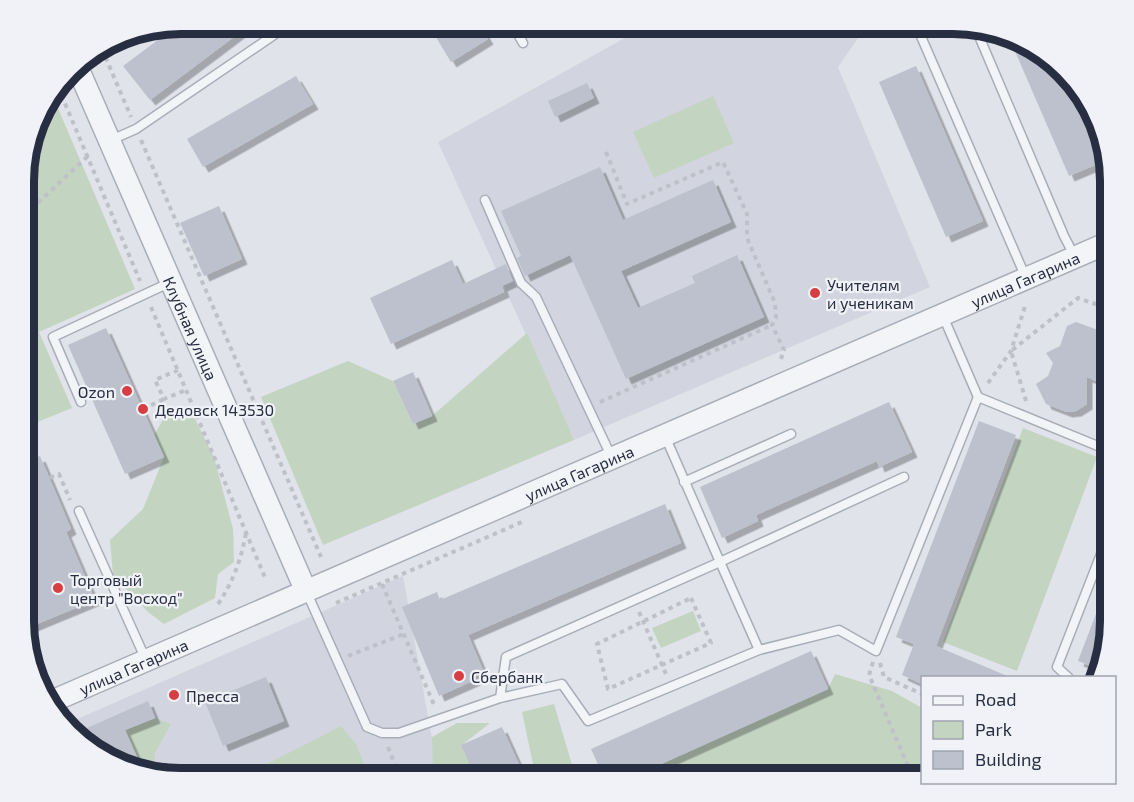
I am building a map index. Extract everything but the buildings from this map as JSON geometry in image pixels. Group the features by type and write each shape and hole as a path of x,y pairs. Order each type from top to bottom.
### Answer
{"street":[{"name":"Клубная улица","path":"81,74 306,591"},
{"name":"улица Гагарина","path":"57,699 1099,247"}],"lane":[{"path":"111,140 136,129 275,34"},
{"path":"518,34 523,43"},
{"path":"920,35 1026,279"},
{"path":"979,37 1075,257"},
{"path":"485,200 521,282 536,297 612,458"},
{"path":"81,402 52,337 171,282"},
{"path":"943,315 978,397 1099,446"},
{"path":"306,591 367,727 381,733 399,733 500,698 562,684 588,721 759,650 839,630 876,651 978,397"},
{"path":"684,482 791,434"},
{"path":"665,435 759,650"},
{"path":"500,698 506,657 904,477"},
{"path":"79,511 146,660"},
{"path":"1067,676 1057,667 1099,559"}],"path":[{"path":"105,56 321,557"},
{"path":"62,96 266,580"},
{"path":"589,408 772,325 776,318 775,303 747,238 747,214 723,162 627,204 606,152"},
{"path":"34,207 88,156"},
{"path":"984,389 1011,351 1078,298 1099,305"},
{"path":"1026,303 1011,351 1027,406"},
{"path":"772,325 784,350 781,359"},
{"path":"164,399 155,380 178,370"},
{"path":"142,409 186,390"},
{"path":"35,484 59,474 72,504 35,519"},
{"path":"218,604 228,590 242,560 246,533"},
{"path":"381,584 440,718"},
{"path":"691,598 711,643 663,665 608,689 597,644 691,598"},
{"path":"634,600 668,677"},
{"path":"338,660 404,634"},
{"path":"876,651 884,677 921,694"},
{"path":"876,651 869,675 909,768"},
{"path":"381,733 395,767"}],"shaded area":[{"path":"631,35 860,35 838,67 930,287 574,440 438,142"},
{"path":"403,576 437,767 172,767 152,765 134,760 108,748 74,721"}],"green space":[{"path":"713,96 734,143 654,178 633,132"},
{"path":"56,104 135,289 39,332 72,408 35,423 34,181 37,152 42,134"},
{"path":"527,333 574,440 323,545 261,397 348,361 393,381 413,424 432,416"},
{"path":"170,408 192,413 214,457 233,529 234,562 218,574 215,598 164,624 148,612 113,575 110,540 143,509 164,457 154,435"},
{"path":"1023,428 1097,457 1017,671 943,642"},
{"path":"693,611 701,631 661,648 652,628"},
{"path":"835,674 892,691 921,707 921,768 653,768 828,689"},
{"path":"554,704 573,768 534,767 522,712"},
{"path":"155,718 171,724 155,753 154,765 139,761 125,730"},
{"path":"457,723 490,723 462,745 471,767 433,767 432,737"},
{"path":"341,726 356,744 366,767 261,767"}],"place":[{"name":"Учителям и ученикам","path":"815,293"},
{"name":"Ozon","path":"127,391"},
{"name":"Дедовск 143530","path":"143,409"},
{"name":"Торговый центр \"Восход\"","path":"58,588"},
{"name":"Сбербанк","path":"459,676"},
{"name":"Пресса","path":"174,695"}]}
